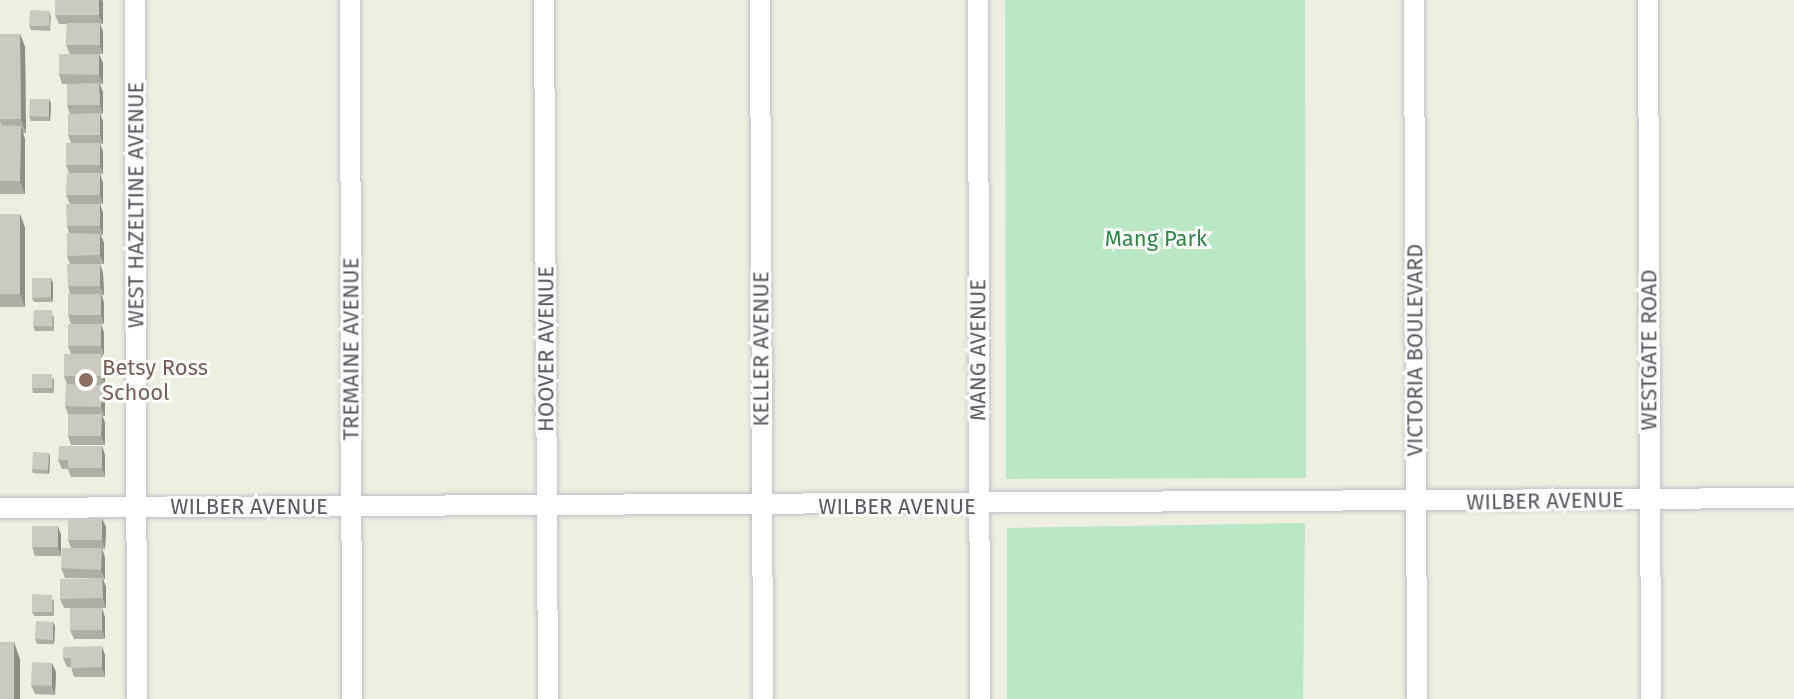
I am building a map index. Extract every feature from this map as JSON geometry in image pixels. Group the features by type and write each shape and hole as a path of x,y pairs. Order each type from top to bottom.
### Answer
{"street":[{"name":"WEST HAZELTINE AVENUE","path":"135,0 137,699"},
{"name":"TREMAINE AVENUE","path":"350,0 352,699"},
{"name":"HOOVER AVENUE","path":"544,0 548,699"},
{"name":"KELLER AVENUE","path":"760,0 763,699"},
{"name":"MANG AVENUE","path":"978,0 980,699"},
{"name":"VICTORIA BOULEVARD","path":"1414,0 1417,699"},
{"name":"WESTGATE ROAD","path":"1648,0 1651,699"},
{"name":"WILBER AVENUE","path":"0,508 762,508 1794,498"}],"green space":[{"name":"Mang Park","path":"1005,0 1305,0 1306,478 1006,479"},
{"path":"1305,523 1303,699 1007,699 1007,528"}],"building":[{"path":"55,0 99,0 99,15 55,15"},
{"path":"30,10 49,11 49,26 29,26"},
{"path":"67,23 100,23 100,45 66,45"},
{"path":"0,34 20,34 21,119 0,119"},
{"path":"59,54 99,54 99,75 59,74"},
{"path":"99,83 100,105 67,105 67,84"},
{"path":"30,99 49,99 49,117 29,116"},
{"path":"100,113 100,135 68,135 68,114"},
{"path":"0,125 21,126 20,181 0,181"},
{"path":"66,143 100,143 100,165 66,165"},
{"path":"67,173 100,173 100,195 66,195"},
{"path":"66,204 100,204 100,226 67,226"},
{"path":"0,214 20,214 20,294 0,294"},
{"path":"67,233 100,234 100,255 67,256"},
{"path":"67,264 100,264 100,286 68,286"},
{"path":"32,278 51,278 51,297 32,298"},
{"path":"68,294 101,294 101,315 68,315"},
{"path":"34,310 52,310 52,326 33,326"},
{"path":"68,324 101,324 101,346 68,346"},
{"path":"64,354 101,354 102,376 64,376"},
{"path":"32,374 52,374 52,388 32,388"},
{"path":"66,384 102,385 101,407 65,406"},
{"path":"68,414 102,414 101,436 68,436"},
{"path":"59,446 102,446 102,468 68,468 68,460 58,460"},
{"path":"33,452 49,453 48,470 32,469"},
{"path":"68,518 102,518 102,540 68,540"},
{"path":"32,526 58,526 58,547 32,547"},
{"path":"62,548 102,548 101,570 61,568"},
{"path":"102,578 103,598 60,599 60,579"},
{"path":"32,594 52,595 52,612 32,612"},
{"path":"70,608 102,608 102,630 70,630"},
{"path":"36,621 53,622 53,640 35,639"},
{"path":"0,642 14,642 14,699 0,699"},
{"path":"102,646 102,667 71,668 71,658 63,658 63,647"},
{"path":"32,662 52,663 52,686 31,685"}],"place":[{"name":"Betsy Ross School","path":"86,380"}]}
